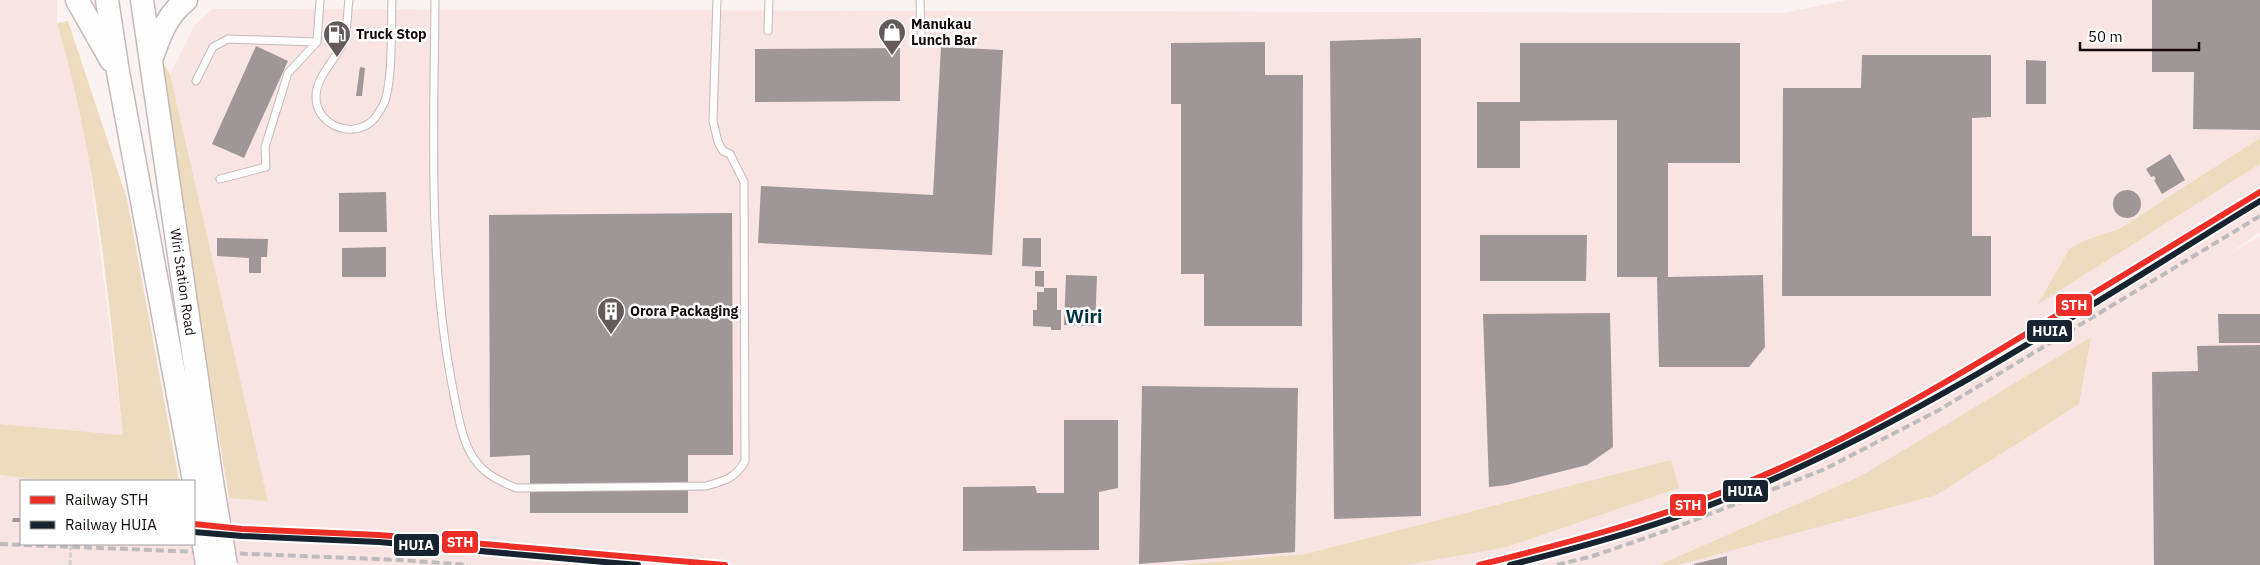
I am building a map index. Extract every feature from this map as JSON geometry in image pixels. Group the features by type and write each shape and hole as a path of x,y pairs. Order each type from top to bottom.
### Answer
{"main road":[{"path":"76,0 118,72"},
{"name":"Wiri Station Road","path":"107,0 118,72 198,482 226,565"},
{"name":"Wiri Station Road","path":"142,0 207,565"},
{"path":"150,62 164,27 174,10 186,0"}],"lane":[{"path":"220,179 266,167 265,147 288,73 317,42 320,0"},
{"path":"349,0 343,43 324,74 316,94 318,112 328,123 341,128 354,129 370,123 384,101 388,86 392,0"},
{"path":"435,0 435,218 440,305 448,358 456,404 469,452 480,467 494,479 516,488 706,486 728,480 740,470 745,461 744,182 730,154 723,151 718,142 713,122 716,0"},
{"path":"768,31 769,0"},
{"path":"920,0 921,33"},
{"path":"196,81 213,47 228,39 317,42"}],"path":[{"path":"70,565 71,545"}],"shaded area":[{"path":"0,0 57,0 57,23 73,77 87,146 123,435 0,424"},
{"path":"1847,0 2260,0 2260,138 2119,229 2086,240 2039,303 2260,164 2260,232 2229,254 2260,236 2260,565 1669,565 1738,542 1861,476 1659,565 1407,565 1507,547 1679,488 1671,460 1306,554 1179,565 0,565 0,475 42,480 20,480 20,545 195,545 195,495 268,501 170,74 194,26 212,9 1784,13"},
{"path":"68,21 127,199 179,480 42,480 0,475 0,424 123,435 106,279 92,175 71,73 57,23"},
{"path":"163,63 170,74 268,501 229,498 161,87"},
{"path":"2260,138 2260,164 2038,304 2070,248 2086,240 2119,229"},
{"path":"2091,337 2079,404 1936,495 1678,565 1659,565 1861,476"},
{"path":"1671,460 1679,488 1507,547 1407,565 1179,565 1306,554"}],"building":[{"path":"2152,0 2260,0 2260,130 2193,129 2194,72 2152,72"},
{"path":"1421,38 1421,516 1334,519 1330,41"},
{"path":"1265,42 1265,75 1303,75 1302,326 1204,326 1204,274 1181,274 1181,104 1171,104 1171,43"},
{"path":"1520,43 1740,43 1740,163 1668,163 1668,277 1763,275 1765,347 1749,367 1659,367 1657,277 1617,277 1617,120 1520,121 1520,168 1477,168 1477,102 1520,102"},
{"path":"256,46 288,61 244,158 212,144"},
{"path":"941,47 1003,50 992,255 758,243 761,186 933,195"},
{"path":"900,48 900,101 755,102 755,49"},
{"path":"1862,55 1991,55 1991,117 1972,118 1972,236 1991,236 1991,296 1782,296 1783,88 1861,88"},
{"path":"2026,60 2046,61 2046,104 2026,104"},
{"path":"360,67 365,68 362,96 356,96"},
{"path":"2170,154 2185,180 2162,194 2154,180 2156,179 2154,176 2151,177 2146,169"},
{"path":"2127,190 2137,194 2141,204 2137,214 2127,218 2117,214 2113,204 2117,194"},
{"path":"386,192 387,232 339,232 339,193"},
{"name":"Orora Packaging","path":"732,213 733,455 688,455 688,513 530,513 530,455 490,457 489,215"},
{"path":"1480,235 1587,235 1586,281 1480,281"},
{"path":"217,238 268,239 267,257 261,257 261,273 249,273 249,258 217,256"},
{"path":"1023,238 1041,238 1041,267 1022,266"},
{"path":"386,247 386,277 342,277 342,248"},
{"path":"1035,271 1044,271 1044,287 1035,286"},
{"path":"1066,275 1097,276 1095,326 1064,325"},
{"path":"1044,288 1057,288 1057,310 1061,310 1061,330 1051,330 1051,327 1033,326 1033,310 1037,310 1037,292 1044,292"},
{"path":"1610,313 1613,447 1587,465 1507,485 1489,487 1483,314"},
{"path":"2218,314 2260,314 2260,343 2219,343"},
{"path":"2260,345 2260,565 2154,565 2152,372 2198,371 2197,346"},
{"path":"1142,386 1298,388 1295,552 1139,564"},
{"path":"1064,420 1118,420 1118,488 1099,492 1099,550 963,551 963,487 1035,486 1037,493 1064,493"},
{"path":"13,518 20,518 20,522 12,522"},
{"path":"1727,556 1727,565 1694,565 1694,564"}],"railway":[{"path":"1557,565 1593,556 1674,528 1825,469 1939,410 2260,216"},
{"path":"0,544 20,545"},
{"path":"25,545 401,560 468,565"}],"rail line":[{"name":"STH","path":"1479,565 1650,518 1717,494 1788,465 1862,429 1969,368 2260,192"},
{"name":"HUIA","path":"1510,565 1603,540 1695,511 1755,487 1821,457 1886,425 1949,390 2075,316 2260,201"},
{"name":"STH","path":"195,524 242,529 379,535 725,565"},
{"name":"HUIA","path":"195,532 379,542 638,565"}],"place":[{"name":"Manukau Lunch Bar","path":"892,56"},
{"name":"Truck Stop","path":"337,58"},
{"name":"Orora Packaging","path":"611,335"}],"district":[{"name":"Wiri","path":"1084,316"}]}
